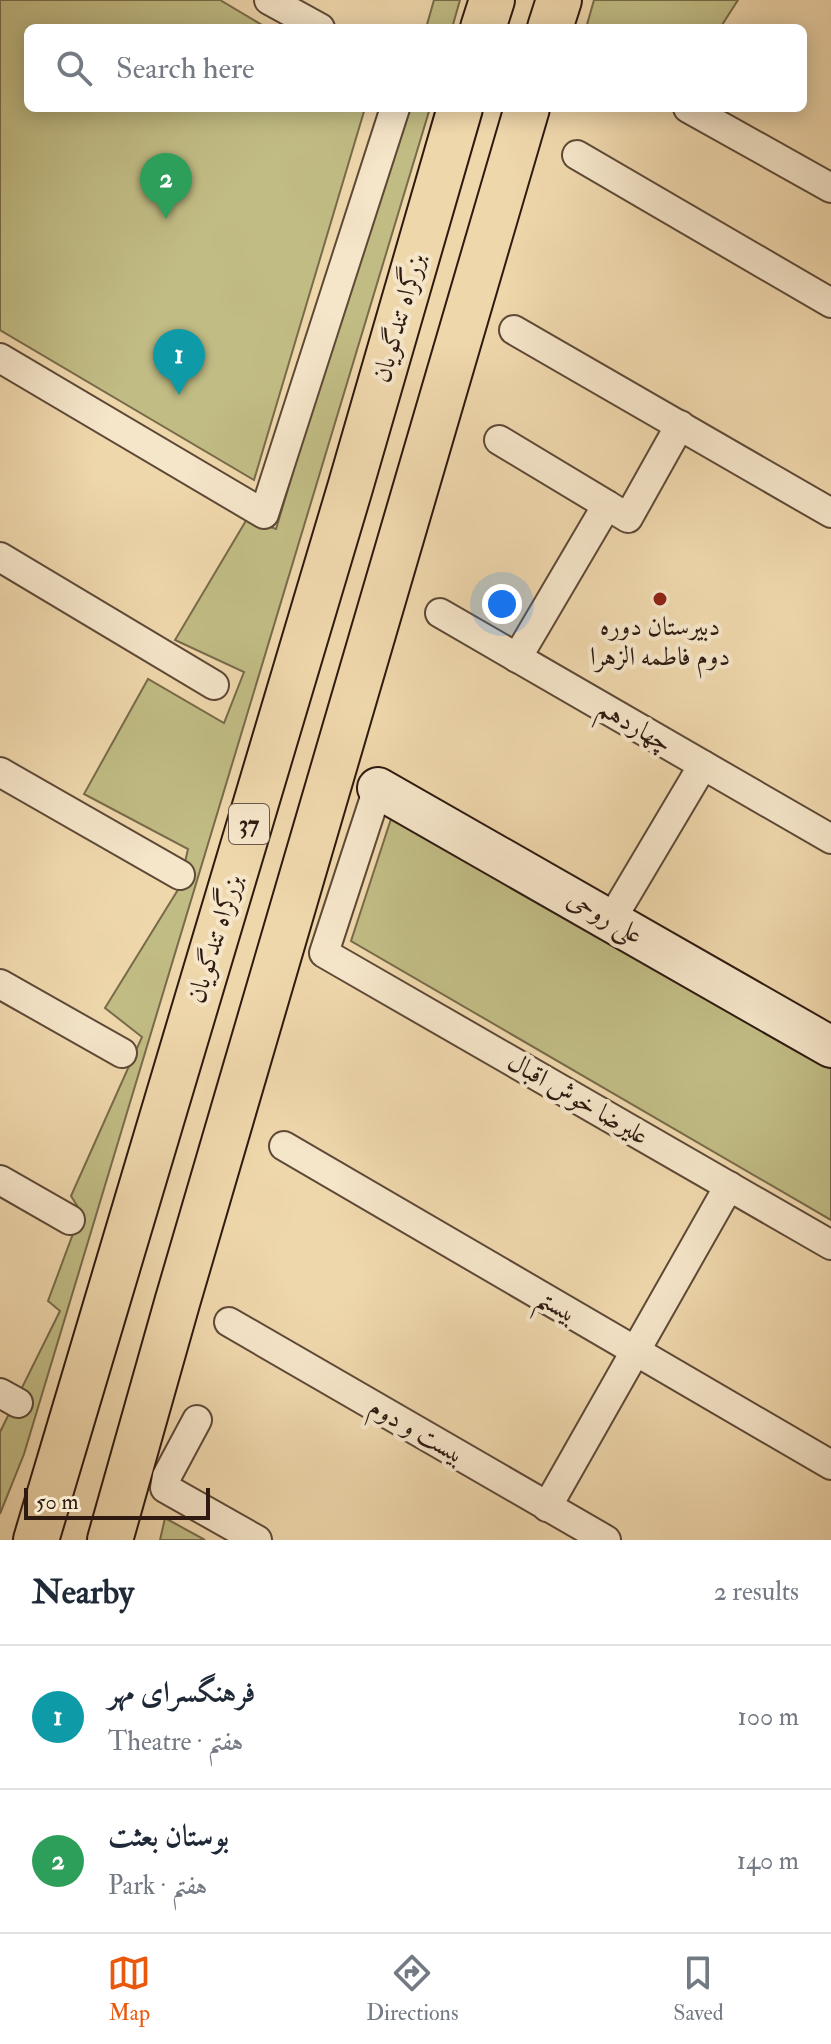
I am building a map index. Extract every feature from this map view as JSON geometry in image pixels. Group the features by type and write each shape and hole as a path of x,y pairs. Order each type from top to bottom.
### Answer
{"highway":[{"path":"484,24 492,0"},
{"path":"551,24 559,0"},
{"name":"بزرگراه تندگویان","path":"36,1540 459,112"},
{"path":"110,1540 526,112"}],"street":[{"path":"269,0 313,24"},
{"path":"0,358 264,514 394,112"},
{"path":"695,112 831,188"},
{"path":"577,155 831,303"},
{"path":"514,330 831,513"},
{"path":"499,440 628,518 680,425"},
{"path":"517,658 607,505"},
{"path":"0,557 214,685"},
{"name":"چهاردهم","path":"440,613 831,839"},
{"path":"611,920 703,765"},
{"path":"0,772 180,875"},
{"name":"علی روحی","path":"378,788 831,1047"},
{"name":"علیرضا خوش اقبال","path":"378,788 324,953 831,1245"},
{"path":"0,984 122,1053"},
{"name":"بیستم","path":"284,1146 831,1465"},
{"path":"0,1180 70,1220"},
{"path":"547,1507 729,1186"},
{"name":"بیست و دوم","path":"229,1322 606,1540"},
{"path":"197,1420 164,1482 165,1488 257,1540"}],"shaded area":[{"path":"0,0 220,0 260,24 24,24 24,112 364,112 254,480 0,330"},
{"path":"434,0 460,0 453,24 427,24"},
{"path":"594,0 738,0 723,24 587,24"},
{"path":"401,112 429,112 24,1454 0,1514 0,1432 60,1311 48,1301 81,1212 71,1196 142,1037 105,1008 179,888 188,849 84,794 148,679 224,723 244,672 175,640 247,519 276,529"},
{"path":"391,819 831,1069 831,1220 351,941"},
{"path":"165,1518 205,1540 160,1540"}],"place":[{"name":"بوستان بعثت","path":"166,219"},
{"name":"فرهنگسرای مهر","path":"179,395"},
{"name":"دبیرستان دوره دوم فاطمه الزهرا","path":"660,599"}]}
